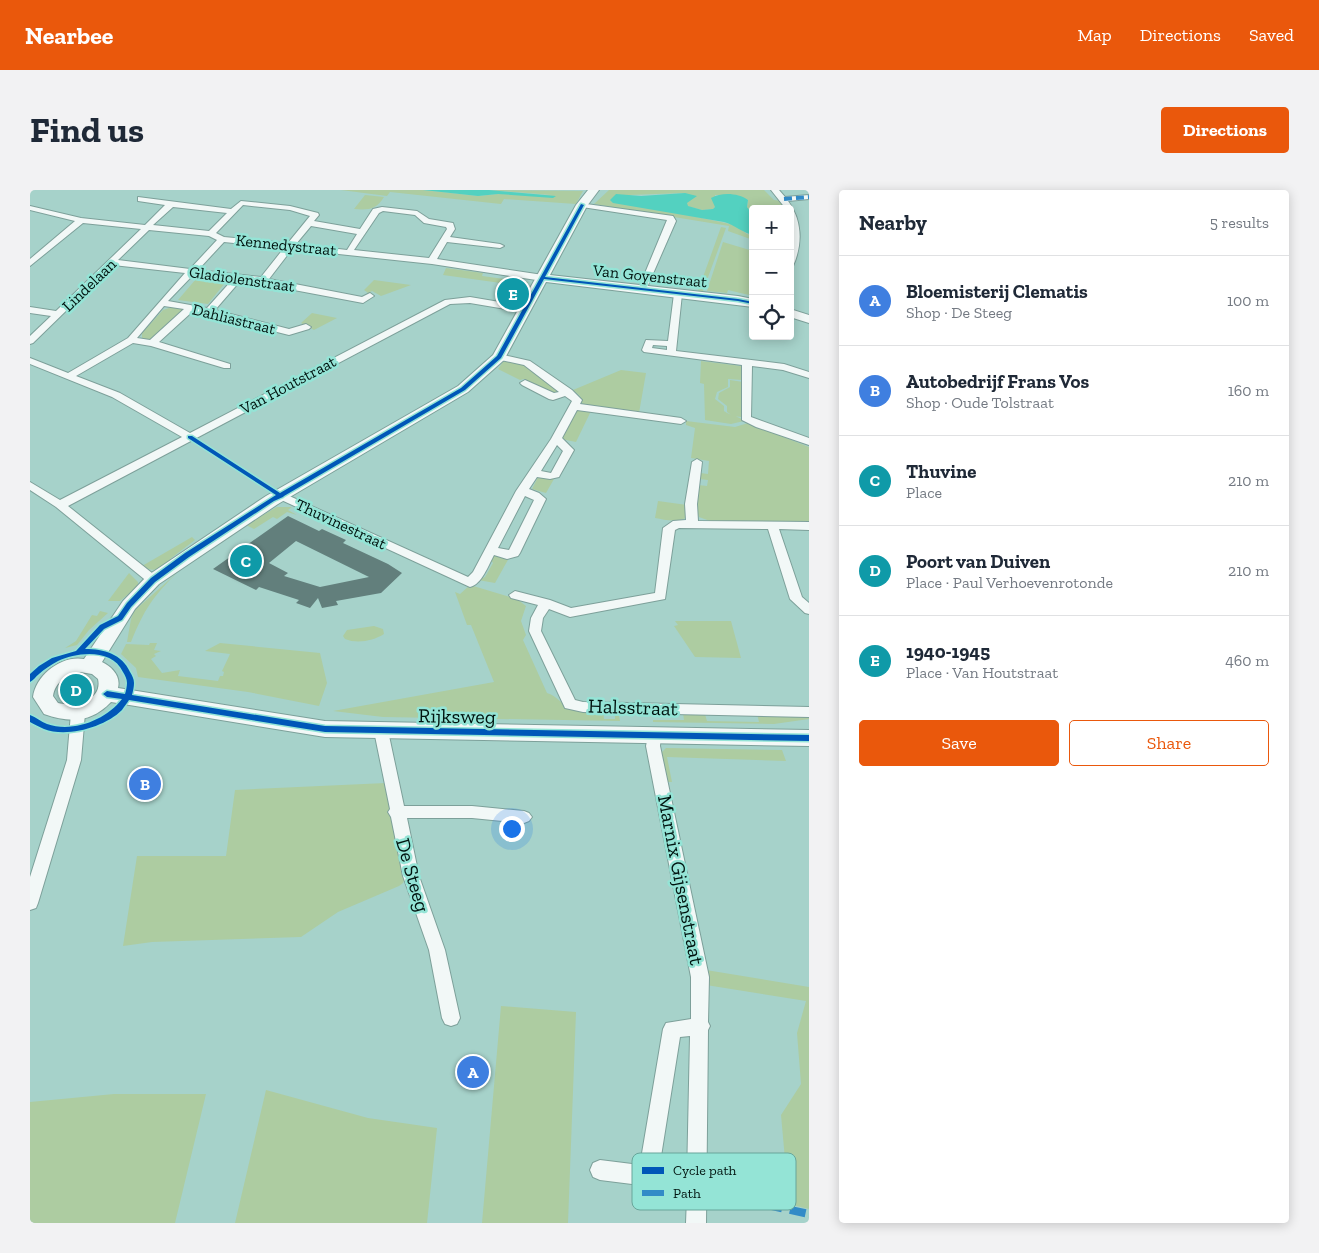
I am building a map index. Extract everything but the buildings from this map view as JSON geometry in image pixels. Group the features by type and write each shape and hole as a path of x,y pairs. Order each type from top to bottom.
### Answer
{"street":[{"path":"90,665 129,605 153,580 187,555 281,496 463,389 499,357 582,205 594,190"},
{"path":"775,190 794,213 796,234 794,251"},
{"path":"784,199 809,197"},
{"path":"141,199 230,211"},
{"path":"211,234 241,203 290,208 316,215 263,280"},
{"name":"Lindelaan","path":"30,341 171,204"},
{"path":"582,205 670,218 672,221 642,290"},
{"name":"Kennedystraat","path":"30,208 81,220 211,234 222,239 432,261 543,278"},
{"path":"350,251 376,212 382,209 417,213 427,221 450,225 451,229 432,261"},
{"path":"30,263 81,220"},
{"path":"309,223 362,232"},
{"path":"69,376 131,340 162,303 222,239"},
{"path":"445,239 500,246"},
{"name":"Gladiolenstraat","path":"113,262 263,280 363,300 370,296"},
{"path":"209,312 238,278"},
{"name":"Van Goyenstraat","path":"543,278 749,302"},
{"path":"678,294 671,349 747,363 784,367 809,375"},
{"name":"Van Houtstraat","path":"60,505 448,302 470,300 524,310"},
{"name":"Dahliastraat","path":"162,303 209,312 289,332 306,327"},
{"path":"152,343 191,308"},
{"path":"30,310 58,314"},
{"path":"794,315 809,319"},
{"path":"131,340 152,343 227,366"},
{"path":"499,357 527,363 577,400 556,439 522,490 490,550 507,554 514,553 540,499 535,494 522,490"},
{"path":"30,361 116,395 190,437"},
{"path":"747,363 746,418 760,425 809,442"},
{"path":"525,383 553,398 568,392"},
{"path":"573,406 681,421"},
{"path":"534,472 550,476 555,475 569,450 556,439"},
{"path":"692,523 691,504 697,462"},
{"path":"30,485 60,505 153,580"},
{"name":"Thuvinestraat","path":"281,496 470,583 478,574 490,550"},
{"path":"515,595 546,603 570,613 661,596 669,528 677,524 809,526"},
{"path":"772,525 796,600 809,610"},
{"name":"Halsstraat","path":"546,603 537,618 535,631 570,704 583,707 809,712"},
{"path":"80,665 90,665 103,670 107,674 110,683 107,694 94,707 78,713 68,714 51,709 36,695 60,671 80,665"},
{"name":"Rijksweg","path":"107,694 325,729 809,738"},
{"path":"30,903 74,760 78,713"},
{"name":"De Steeg","path":"380,731 411,876 437,950 451,1018"},
{"name":"Marnix Gijsenstraat","path":"654,735 653,746 700,977 701,1026 697,1153"},
{"path":"396,812 472,812 524,817"},
{"path":"652,1153 672,1029 701,1026"},
{"path":"600,1170 632,1174"},
{"name":"Marnix Gijsenstraat","path":"696,1210 696,1223"}],"shaded area":[{"path":"341,190 423,190 478,196 498,194 553,195 489,190 583,191 576,204 504,199 501,204 390,192 387,196"},
{"path":"423,190 489,190 556,196 553,198 498,194 478,196"},
{"path":"609,190 764,190 774,200 782,201 784,205 749,205 749,210 747,207 748,200 736,195 715,195 715,207 702,210 687,206 685,193 629,195 687,215 735,225 749,234 749,239 728,231 729,226 594,204"},
{"path":"685,193 697,196 687,203 688,206 702,210 713,209 715,207 711,198 720,195 735,195 744,198 748,200 749,234 724,222 613,203 610,200 616,194 641,196"},
{"path":"365,195 384,197 375,207 354,209"},
{"path":"721,227 726,228 703,291 698,291"},
{"path":"723,242 749,250 749,295 728,290 727,293 707,291"},
{"path":"446,268 483,273 482,276 528,282 521,294 512,294 519,295 515,304 497,301 508,284 443,275"},
{"path":"196,279 225,283 208,304 178,300"},
{"path":"374,280 411,285 381,296 372,291 368,293 364,290"},
{"path":"181,308 184,311 154,339 142,339 142,333 163,310"},
{"path":"312,313 337,318 314,330 301,323"},
{"path":"511,361 526,364 560,390 559,393 554,394 498,369 503,362"},
{"path":"701,361 741,366 742,380 728,379 728,387 717,392 715,399 724,406 724,411 744,421 731,424 705,420 704,384 700,383"},
{"path":"621,370 646,373 639,413 583,406 580,396 573,390"},
{"path":"730,380 743,382 741,417 733,416 727,412 727,406 718,399 719,393 730,387"},
{"path":"581,409 591,411 576,442 561,439 576,411"},
{"path":"686,421 735,427 748,423 809,447 809,523 710,521 699,517 697,511 698,485 707,486 708,480 699,479 700,473 708,474 709,461 691,458 695,428 686,425"},
{"path":"538,477 554,479 546,493 532,489"},
{"path":"658,501 687,505 687,517 676,520 655,518"},
{"path":"277,507 292,507 288,510 297,515 287,512 277,519 273,517 254,529 246,525"},
{"path":"192,537 195,540 170,559 171,562 164,567 153,570 142,566"},
{"path":"494,555 506,555 509,558 495,583 478,580 485,577 493,563 491,560"},
{"path":"178,572 156,596 140,621 131,642 127,642 134,611"},
{"path":"129,573 138,582 138,586 120,601 108,601"},
{"path":"470,585 517,599 526,606 521,621 526,635 523,640 547,693 575,709 603,711 604,719 615,719 615,711 618,711 620,721 383,717 333,711 494,682 471,625 467,625 455,592 460,594"},
{"path":"100,611 108,613 89,630 77,645 65,648 76,641 92,615 97,616"},
{"path":"675,621 731,621 741,658 695,657 674,626 678,625"},
{"path":"374,626 383,629 384,634 370,640 360,641 350,641 343,636 347,630"},
{"path":"150,643 157,643 154,650 161,651 154,654 156,656 151,659 162,673 180,670 178,676 218,681 220,676 223,676 224,672 222,671 230,654 205,651 220,643 320,653 327,683 319,706 248,692 138,677 136,668 121,654 126,644 149,645"},
{"path":"704,711 707,721 759,722 757,714 809,716 809,719 774,724 653,722 653,720 684,720 683,713"},
{"path":"666,748 782,750 786,761 667,757 672,782 667,782 661,753"},
{"path":"386,783 407,874 403,883 399,886 338,912 301,937 152,942 123,946 137,856 226,856 235,790"},
{"path":"706,970 809,987 809,1209 796,1206 796,1153 784,1153 781,1115 801,1084 797,1033 806,1001 706,985"},
{"path":"501,1006 576,1012 568,1223 482,1223"},
{"path":"266,1090 368,1118 437,1128 427,1223 235,1223"},
{"path":"114,1094 206,1094 175,1223 30,1223 30,1102"}],"marked path":[{"path":"784,199 809,197"},
{"path":"790,1210 809,1214"}],"cycle path":[{"path":"79,652 102,627 120,618 129,605 153,580 187,555 272,500 463,389 499,357 582,205"},
{"path":"543,278 749,302"},
{"path":"190,437 281,496"},
{"path":"30,679 41,668 55,659 70,654 91,652 107,654 116,659 124,666 131,681 128,696 119,709 85,727 65,729 46,727 30,718"},
{"path":"107,694 325,729 809,738"}],"place":[{"name":"1940-1945","path":"513,294"},
{"name":"Thuvine","path":"246,561"},
{"name":"Poort van Duiven","path":"76,690"},
{"name":"Autobedrijf Frans Vos","path":"145,784"},
{"name":"Bloemisterij Clematis","path":"473,1072"}]}
